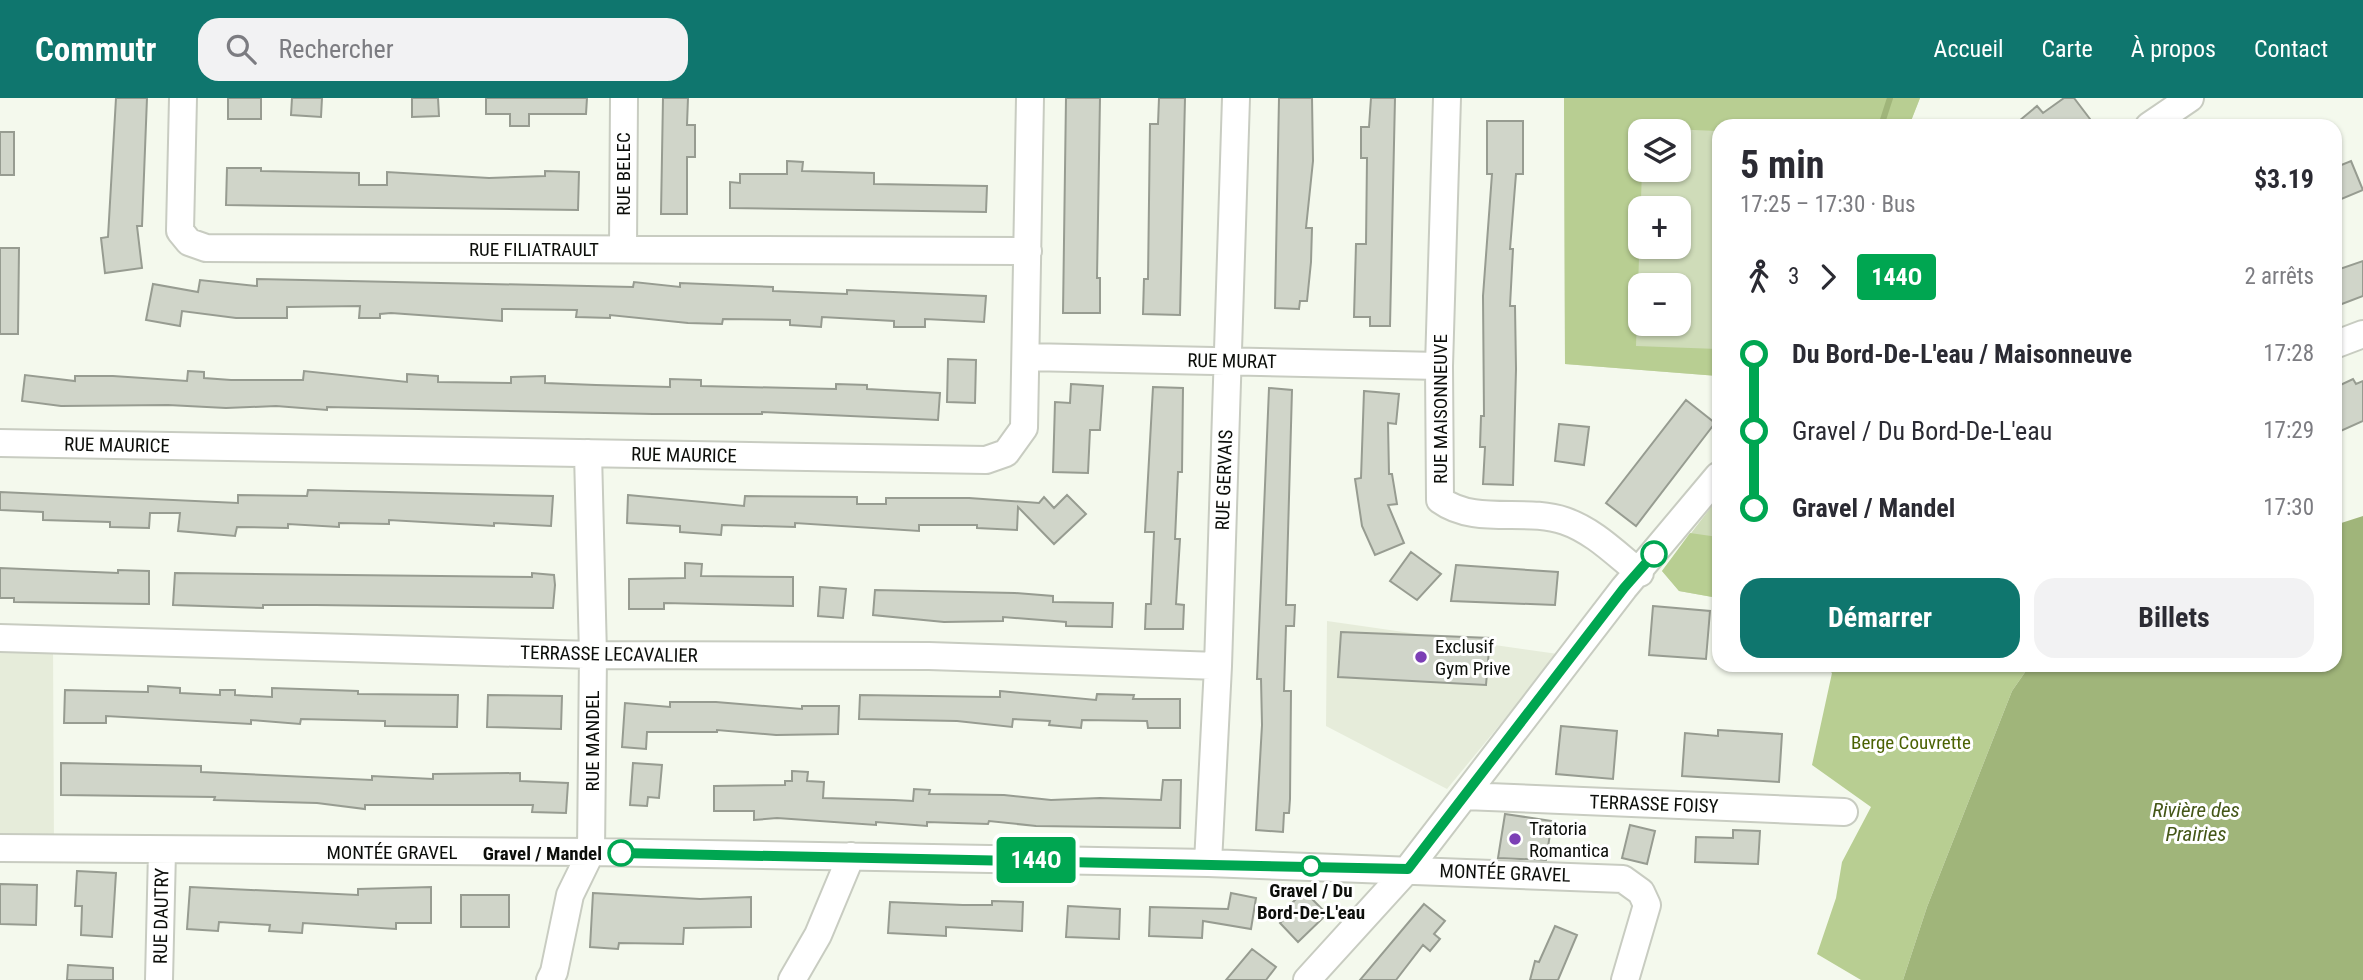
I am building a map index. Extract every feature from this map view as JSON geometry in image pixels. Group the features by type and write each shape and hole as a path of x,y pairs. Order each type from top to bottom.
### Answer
{"street":[{"name":"RUE FILIATRAULT","path":"183,98 180,231 189,242 206,248 1028,251"},
{"name":"RUE BELEC","path":"624,98 624,249"},
{"name":"RUE MAURICE","path":"0,443 986,460 1006,453 1024,428 1030,98"},
{"name":"RUE GERVAIS","path":"1208,863 1236,98"},
{"name":"RUE MAISONNEUVE","path":"1447,98 1438,366 1440,500 1455,511 1562,520 1590,533 1640,573"},
{"path":"2158,119 2190,98"},
{"path":"2342,342 2363,334"},
{"name":"RUE MURAT","path":"1026,357 1438,366"},
{"name":"RUE MANDEL","path":"550,980 570,895 591,852 593,655 587,453"},
{"path":"1307,980 1408,869 1616,599 1712,483"},
{"name":"TERRASSE LECAVALIER","path":"0,638 593,655 929,656 1217,666"},
{"name":"TERRASSE FOISY","path":"1464,796 1844,812"},
{"name":"MONTÉE GRAVEL","path":"0,848 851,856 1208,863 1623,878 1641,892 1647,905 1625,980"},
{"name":"RUE DAUTRY","path":"159,980 162,851"},
{"path":"792,980 818,936 851,856"}],"shaded area":[{"path":"1564,98 1920,98 1912,119 1712,119 1712,376 1565,364"},
{"path":"1712,506 1712,597 1679,591 1662,571"},
{"path":"1327,621 1558,654 1447,789 1326,726"},
{"path":"0,638 53,640 54,849 0,848"}],"green space":[{"path":"1564,98 1920,98 1912,119 1712,119 1712,131 1691,130 1691,119 1628,119 1628,182 1642,182 1641,196 1628,196 1628,259 1639,259 1638,273 1628,273 1628,336 1636,336 1636,346 1712,349 1712,376 1565,364"},
{"path":"1690,533 1712,536 1712,597 1679,591 1662,571"},
{"name":"Berge Couvrette","path":"2025,672 2012,691 1927,907 1903,980 1861,980 1817,954 1836,898 1842,862 1871,807 1812,765 1832,673"}],"water":[{"name":"Rivière des Prairies","path":"2363,516 2363,980 1903,980 1927,907 2012,691 2025,672 2342,672 2342,523"}],"building":[{"path":"116,98 147,98 142,226 137,226 142,268 105,273 101,238 108,237"},
{"path":"228,98 261,98 261,119 228,119"},
{"path":"292,98 322,98 321,117 291,115"},
{"path":"412,98 438,98 439,116 412,117"},
{"path":"486,98 587,98 586,114 529,114 529,126 510,126 510,114 486,114"},
{"path":"663,98 688,98 687,125 695,125 695,157 687,157 687,214 661,214"},
{"path":"1066,98 1100,98 1097,278 1100,278 1100,313 1063,313"},
{"path":"1159,98 1185,98 1180,315 1143,314 1144,279 1148,279 1150,124 1158,124"},
{"path":"1279,98 1312,98 1313,161 1306,228 1312,228 1311,262 1307,301 1300,301 1299,309 1275,308"},
{"path":"1371,98 1395,98 1390,326 1370,326 1370,317 1354,317 1356,244 1366,244 1367,158 1361,158 1361,127 1369,127"},
{"path":"2064,98 2074,98 2090,119 2021,119 2037,106 2043,113"},
{"path":"1487,121 1523,121 1523,174 1516,174 1510,249 1513,249 1510,306 1515,306 1516,369 1513,485 1483,484 1485,447 1480,447 1481,416 1484,416 1483,296 1492,174 1487,174"},
{"path":"0,132 14,132 14,175 0,175"},
{"path":"787,161 803,162 802,171 874,173 874,184 987,186 986,212 730,208 730,182 740,183 740,174 787,174"},
{"path":"2351,161 2363,190 2342,199 2342,165"},
{"path":"227,168 359,173 359,185 387,185 387,172 489,178 545,176 545,171 579,172 578,210 226,205"},
{"path":"0,248 19,248 18,334 0,334"},
{"path":"2363,261 2363,296 2342,304 2342,268"},
{"path":"257,279 633,287 634,282 680,287 680,283 773,287 773,291 847,294 847,290 986,296 984,322 925,319 925,327 894,327 894,321 822,317 821,327 790,325 790,320 723,319 722,324 688,323 610,315 610,318 576,317 577,310 502,309 502,321 391,313 380,314 380,318 359,318 360,306 287,307 287,318 236,318 182,311 180,326 146,320 153,284 198,292 200,280 257,286"},
{"path":"948,359 976,360 975,403 947,402"},
{"path":"188,371 204,372 204,378 231,380 303,380 304,371 407,382 407,374 438,376 438,382 511,383 511,377 545,376 545,383 670,387 670,379 701,380 701,386 836,389 836,384 867,385 867,389 940,393 938,420 762,412 653,414 327,407 327,410 276,406 61,406 22,401 25,375 75,381 75,376 113,376 187,381"},
{"path":"2353,379 2356,384 2363,381 2363,421 2342,430 2342,384"},
{"path":"1071,384 1103,386 1100,430 1090,430 1088,473 1053,472 1055,402 1070,403"},
{"path":"1153,387 1183,388 1182,472 1178,472 1175,539 1180,539 1176,604 1184,605 1183,629 1145,629 1146,604 1151,604 1154,532 1145,532"},
{"path":"1269,388 1292,390 1286,605 1295,605 1294,626 1286,626 1284,691 1291,691 1290,799 1289,813 1284,813 1283,832 1256,830 1262,725 1261,679 1257,679"},
{"path":"1364,391 1399,394 1396,424 1388,423 1389,474 1392,474 1397,504 1388,505 1404,543 1375,555 1362,526 1355,479 1361,478"},
{"path":"1686,400 1712,421 1712,427 1636,526 1606,503"},
{"path":"1559,424 1589,427 1584,465 1555,461"},
{"path":"308,490 553,496 551,526 494,523 494,526 389,520 389,524 339,523 339,527 288,524 288,528 237,527 235,536 178,531 180,513 150,513 149,528 110,527 110,522 43,520 43,512 0,510 0,492 238,503 238,495 307,496"},
{"path":"628,495 744,506 745,496 857,497 857,504 886,504 886,498 969,498 1039,503 1044,497 1054,508 1067,495 1086,514 1054,544 1018,507 1017,530 977,528 977,525 919,525 919,531 795,523 795,527 722,525 721,535 680,532 680,526 627,523"},
{"path":"1411,552 1441,574 1417,600 1390,581"},
{"path":"685,563 702,564 701,576 793,577 793,606 664,603 664,609 629,609 629,579 685,578"},
{"path":"1456,565 1558,572 1555,605 1451,601"},
{"path":"0,568 118,573 118,570 149,571 149,604 14,602 14,598 0,598"},
{"path":"175,573 532,577 532,573 554,575 555,585 553,608 263,605 263,608 173,605"},
{"path":"820,587 846,589 843,618 818,616"},
{"path":"875,590 1015,593 1053,596 1053,602 1113,603 1112,627 1066,626 1066,622 1003,617 1003,621 944,622 873,615"},
{"path":"1653,606 1710,611 1706,659 1649,655"},
{"path":"1341,632 1490,638 1486,685 1338,677"},
{"path":"148,686 180,688 180,693 220,695 220,690 235,690 235,695 272,697 272,688 358,691 358,694 458,695 457,727 385,726 385,721 301,719 300,724 251,720 251,724 106,716 106,723 64,723 65,690 148,692"},
{"path":"1000,691 1096,700 1097,694 1134,695 1133,699 1180,699 1180,728 1148,728 1147,721 1082,720 1081,728 1049,725 1050,721 1013,719 1012,727 957,721 859,719 860,695 1000,697"},
{"path":"488,695 562,696 561,729 487,727"},
{"path":"670,702 716,702 802,709 802,706 839,706 838,734 776,735 717,730 647,732 646,749 622,747 625,703 670,707"},
{"path":"1561,726 1617,731 1613,779 1556,774"},
{"path":"1718,730 1782,734 1779,782 1682,776 1685,733 1718,736"},
{"path":"61,763 201,766 201,772 372,780 372,776 433,779 433,774 520,773 520,781 568,783 566,813 532,812 533,805 365,805 365,809 317,803 214,800 215,797 61,795"},
{"path":"633,763 662,765 659,798 648,797 647,806 630,805"},
{"path":"792,771 808,772 807,781 824,782 823,798 913,801 914,789 930,790 929,794 1004,795 1051,800 1161,800 1163,780 1181,780 1180,828 1036,826 989,821 988,824 927,822 927,826 876,822 876,825 777,818 754,820 754,811 714,811 714,786 785,785 785,781 792,781"},
{"path":"1505,814 1552,821 1546,860 1498,858"},
{"path":"1630,825 1655,831 1647,864 1622,858"},
{"path":"1733,830 1760,831 1758,864 1695,862 1696,837 1733,838"},
{"path":"77,871 116,873 112,937 81,935 82,906 75,906"},
{"path":"0,884 37,885 36,925 0,924"},
{"path":"190,887 358,895 358,889 431,887 431,923 396,923 396,929 303,923 302,933 269,931 270,925 219,922 218,931 187,929"},
{"path":"1304,891 1327,914 1298,942 1280,923 1293,911 1289,906"},
{"path":"593,893 700,899 751,897 751,927 684,928 683,944 619,943 618,949 590,947"},
{"path":"1231,893 1256,898 1251,929 1203,921 1202,938 1149,936 1150,907 1228,909"},
{"path":"461,895 509,895 509,927 461,927"},
{"path":"992,901 1023,902 1022,931 946,927 946,936 888,933 890,902 992,905"},
{"path":"1424,904 1445,921 1434,934 1440,939 1430,951 1423,945 1396,980 1360,980"},
{"path":"1068,906 1120,909 1119,939 1066,937"},
{"path":"1555,926 1577,935 1558,980 1530,980 1535,961 1539,962"},
{"path":"1252,949 1276,967 1266,980 1226,980"},
{"path":"68,965 113,968 113,980 67,980"}],"waterway":[{"path":"1883,119 1890,98"}],"bus line":[{"name":"144O","path":"621,853 1408,869 1624,588 1654,554"}],"place":[{"name":"Exclusif Gym Prive","path":"1421,657"},
{"name":"Tratoria Romantica","path":"1515,839"},
{"name":"Gravel / Mandel","path":"621,853"},
{"name":"Gravel / Du Bord-De-L'eau","path":"1311,866"}]}
